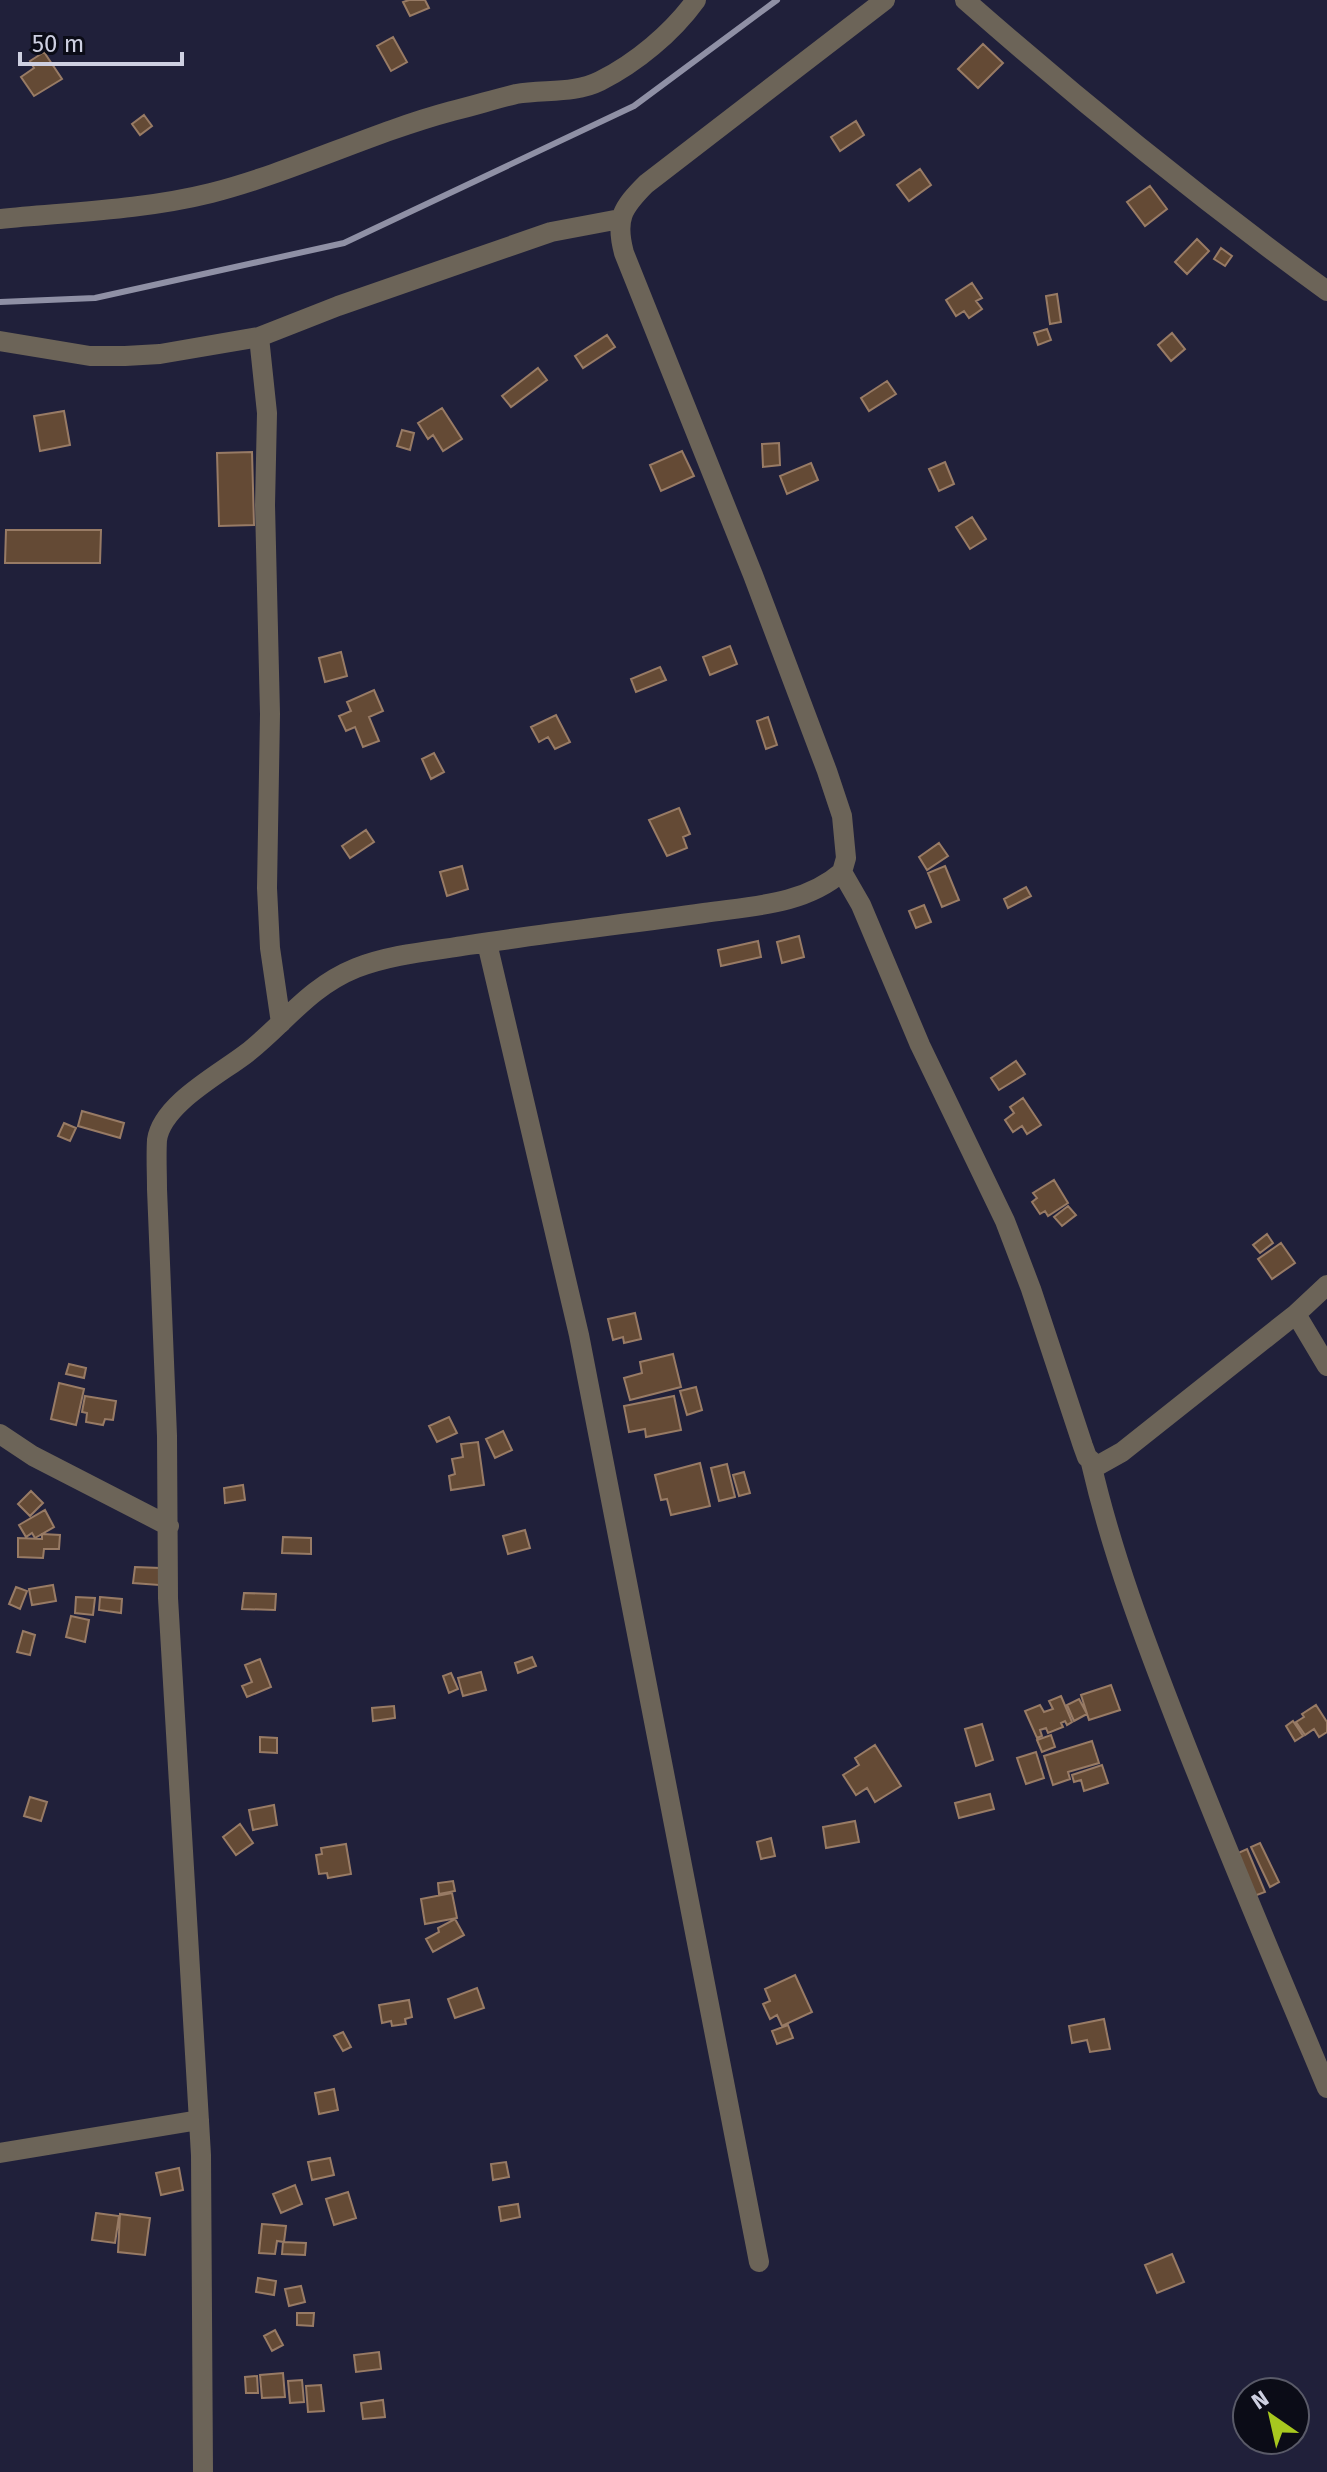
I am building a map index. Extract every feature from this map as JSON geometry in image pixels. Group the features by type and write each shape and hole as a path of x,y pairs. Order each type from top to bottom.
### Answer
{"street":[{"path":"0,219 143,204 209,193 276,173 418,121 517,94 573,90 597,82 619,69 669,33 696,0"},
{"path":"203,2472 199,2120 168,1598 169,1526 157,1137 167,1115 248,1053 301,1001 328,981 357,968 397,957 784,901 811,892 842,872 846,858 842,816 827,771 619,236 620,219 629,202 646,184 885,0"},
{"path":"965,0 1033,61 1327,291"},
{"path":"0,341 90,356 113,356 160,354 259,337 338,306 551,232 620,219"},
{"path":"259,337 267,413 265,505 270,714 267,888 270,948 281,1023"},
{"path":"842,872 861,905 920,1045 1005,1221 1091,1463 1103,1512 1148,1649 1224,1845 1327,2088"},
{"path":"487,943 579,1335 759,2262"},
{"path":"1091,1463 1102,1465 1122,1452 1296,1314 1327,1285"},
{"path":"1296,1314 1327,1366"},
{"path":"0,1434 33,1456 169,1526"},
{"path":"0,2153 199,2120"}],"building":[{"path":"425,0 429,8 410,16 403,2"},
{"path":"393,37 407,62 391,71 377,46"},
{"path":"983,44 1003,63 978,88 958,69"},
{"path":"44,52 62,79 34,96 21,77 34,68 30,61"},
{"path":"144,115 152,126 140,135 132,124"},
{"path":"856,121 864,135 840,151 831,137"},
{"path":"920,169 931,185 909,201 897,185"},
{"path":"1150,186 1167,209 1145,226 1127,202"},
{"path":"1197,239 1209,251 1187,274 1175,262"},
{"path":"1221,248 1232,256 1225,266 1214,259"},
{"path":"972,283 982,298 976,301 982,309 969,318 964,311 956,316 946,300"},
{"path":"1057,294 1061,322 1050,324 1046,296"},
{"path":"1047,329 1051,340 1038,345 1034,333"},
{"path":"1172,333 1185,349 1171,361 1158,345"},
{"path":"607,335 615,347 583,368 575,356"},
{"path":"538,368 547,380 511,407 502,396"},
{"path":"887,381 896,394 869,411 861,398"},
{"path":"442,408 462,439 443,451 433,435 428,439 418,423"},
{"path":"64,411 70,445 40,451 34,416"},
{"path":"402,430 414,433 410,450 397,446"},
{"path":"779,443 780,465 763,467 762,444"},
{"path":"682,451 694,476 661,491 650,465"},
{"path":"252,452 254,525 219,526 217,453"},
{"path":"945,462 954,484 939,491 929,469"},
{"path":"811,463 818,480 787,494 780,476"},
{"path":"972,517 986,539 970,549 956,527"},
{"path":"6,530 101,530 100,563 5,563"},
{"path":"730,646 737,664 710,675 703,657"},
{"path":"341,652 347,676 325,682 319,658"},
{"path":"660,667 666,680 636,692 631,679"},
{"path":"374,690 383,711 369,717 379,741 363,747 355,727 346,731 339,716 351,711 347,702"},
{"path":"556,715 570,742 555,749 548,737 539,742 531,727"},
{"path":"768,717 777,745 766,749 757,721"},
{"path":"434,753 444,772 431,779 422,759"},
{"path":"679,808 690,834 683,837 687,848 667,856 649,820"},
{"path":"366,830 374,842 350,858 342,846"},
{"path":"939,843 948,856 927,870 919,857"},
{"path":"462,866 468,889 447,896 440,872"},
{"path":"945,866 959,900 942,907 928,873"},
{"path":"1026,887 1031,896 1008,908 1004,899"},
{"path":"924,905 931,922 916,928 909,911"},
{"path":"799,936 804,957 782,963 777,942"},
{"path":"758,941 761,957 721,966 718,950"},
{"path":"1016,1061 1025,1074 999,1090 991,1078"},
{"path":"1023,1098 1041,1125 1027,1134 1022,1126 1013,1132 1005,1120 1014,1113 1010,1107"},
{"path":"82,1111 124,1123 120,1138 78,1126"},
{"path":"64,1123 76,1128 70,1141 58,1136"},
{"path":"1054,1180 1068,1203 1048,1216 1045,1211 1040,1214 1032,1202 1037,1198 1033,1193"},
{"path":"1068,1206 1076,1215 1062,1226 1054,1217"},
{"path":"1267,1234 1273,1243 1260,1253 1253,1245"},
{"path":"1281,1243 1295,1263 1272,1279 1258,1259"},
{"path":"635,1313 641,1339 624,1343 623,1337 613,1340 608,1319"},
{"path":"673,1354 681,1387 630,1400 624,1378 642,1373 640,1362"},
{"path":"69,1364 86,1368 84,1378 66,1374"},
{"path":"59,1383 84,1389 76,1425 51,1419"},
{"path":"696,1387 702,1410 687,1415 680,1391"},
{"path":"85,1396 116,1401 113,1420 105,1419 103,1425 86,1422 87,1413 82,1412"},
{"path":"674,1396 681,1430 646,1437 645,1429 629,1432 624,1406"},
{"path":"449,1417 457,1433 437,1442 429,1426"},
{"path":"503,1431 512,1450 495,1458 486,1439"},
{"path":"478,1442 484,1485 451,1490 449,1476 455,1474 452,1459 463,1457 461,1444"},
{"path":"700,1463 710,1506 671,1515 667,1499 661,1500 655,1475"},
{"path":"727,1464 735,1497 719,1501 711,1468"},
{"path":"744,1472 750,1493 739,1496 733,1475"},
{"path":"243,1485 245,1500 225,1503 224,1488"},
{"path":"31,1491 43,1503 30,1516 18,1504"},
{"path":"45,1510 54,1527 35,1538 32,1533 26,1537 19,1525"},
{"path":"525,1530 530,1548 508,1554 503,1536"},
{"path":"42,1534 60,1535 59,1549 44,1549 43,1558 18,1557 18,1538 42,1539"},
{"path":"283,1537 311,1538 311,1554 282,1553"},
{"path":"135,1567 160,1568 159,1585 133,1583"},
{"path":"53,1585 56,1601 32,1605 29,1589"},
{"path":"16,1587 27,1591 20,1609 9,1604"},
{"path":"244,1593 276,1594 275,1610 242,1609"},
{"path":"76,1597 95,1598 93,1615 75,1613"},
{"path":"100,1597 122,1599 121,1613 99,1610"},
{"path":"71,1616 89,1620 85,1642 66,1637"},
{"path":"23,1631 35,1635 30,1655 17,1652"},
{"path":"532,1657 536,1666 518,1673 515,1663"},
{"path":"260,1659 271,1687 247,1697 242,1686 252,1682 245,1665"},
{"path":"481,1672 486,1690 463,1696 458,1678"},
{"path":"451,1673 458,1689 449,1693 443,1676"},
{"path":"1111,1685 1120,1710 1089,1720 1081,1695"},
{"path":"1061,1696 1072,1722 1067,1725 1065,1721 1061,1723 1063,1727 1048,1733 1046,1728 1040,1730 1042,1736 1037,1738 1025,1711 1040,1705 1044,1712 1053,1709 1049,1701"},
{"path":"1079,1699 1087,1714 1074,1721 1067,1705"},
{"path":"1316,1705 1327,1722 1327,1732 1319,1737 1314,1729 1305,1735 1296,1722"},
{"path":"394,1706 395,1718 373,1721 372,1708"},
{"path":"1293,1721 1303,1736 1295,1741 1286,1726"},
{"path":"982,1724 993,1760 976,1766 965,1729"},
{"path":"1051,1735 1055,1747 1042,1752 1037,1740"},
{"path":"260,1737 277,1738 277,1753 260,1752"},
{"path":"1092,1741 1099,1763 1068,1772 1070,1779 1053,1785 1044,1756"},
{"path":"875,1745 901,1786 875,1802 867,1788 856,1795 843,1775 859,1765 855,1758"},
{"path":"1036,1752 1044,1778 1026,1784 1017,1758"},
{"path":"1102,1765 1108,1783 1084,1791 1081,1780 1074,1782 1072,1775"},
{"path":"990,1794 994,1809 959,1818 955,1803"},
{"path":"30,1797 47,1802 41,1821 24,1816"},
{"path":"274,1805 277,1825 253,1830 249,1810"},
{"path":"855,1821 859,1842 826,1848 823,1827"},
{"path":"240,1824 253,1843 236,1855 223,1837"},
{"path":"771,1838 775,1856 761,1859 757,1842"},
{"path":"1260,1843 1279,1882 1270,1887 1251,1847"},
{"path":"346,1844 351,1874 328,1878 327,1873 319,1874 316,1855 322,1854 321,1848"},
{"path":"1247,1849 1265,1892 1254,1896 1236,1854"},
{"path":"453,1881 455,1891 439,1894 438,1883"},
{"path":"452,1893 457,1918 425,1924 421,1899"},
{"path":"455,1919 464,1935 433,1952 426,1939"},
{"path":"795,1975 812,2012 782,2026 777,2015 770,2019 763,2004 770,2001 765,1989"},
{"path":"477,1988 484,2008 455,2018 448,1999"},
{"path":"409,2000 412,2017 405,2019 406,2024 392,2026 391,2021 382,2023 379,2005"},
{"path":"1104,2019 1110,2049 1090,2052 1087,2040 1072,2043 1069,2026"},
{"path":"788,2025 793,2038 777,2044 772,2031"},
{"path":"343,2032 351,2047 343,2051 334,2036"},
{"path":"334,2089 338,2110 319,2114 315,2093"},
{"path":"330,2158 334,2175 312,2180 308,2162"},
{"path":"506,2162 509,2177 493,2180 491,2164"},
{"path":"179,2168 183,2190 161,2195 156,2173"},
{"path":"295,2185 302,2204 281,2213 273,2194"},
{"path":"348,2192 356,2218 334,2225 326,2199"},
{"path":"518,2204 520,2217 501,2221 499,2207"},
{"path":"96,2213 119,2216 115,2243 92,2240"},
{"path":"120,2214 150,2218 145,2255 118,2252"},
{"path":"262,2224 286,2226 284,2242 277,2241 275,2254 259,2253"},
{"path":"283,2242 306,2243 305,2255 282,2254"},
{"path":"1172,2254 1184,2282 1157,2293 1145,2265"},
{"path":"258,2278 276,2281 274,2295 256,2292"},
{"path":"301,2286 305,2302 289,2306 285,2289"},
{"path":"297,2313 314,2313 313,2326 297,2325"},
{"path":"275,2330 283,2345 272,2351 264,2336"},
{"path":"379,2352 381,2369 356,2372 354,2355"},
{"path":"283,2373 285,2397 262,2398 260,2375"},
{"path":"257,2376 258,2393 246,2393 245,2377"},
{"path":"302,2380 304,2402 290,2403 288,2381"},
{"path":"321,2385 324,2411 308,2412 306,2386"},
{"path":"383,2400 385,2417 363,2419 361,2403"}],"railway":[{"path":"0,302 95,298 344,243 634,106 777,0"}]}
